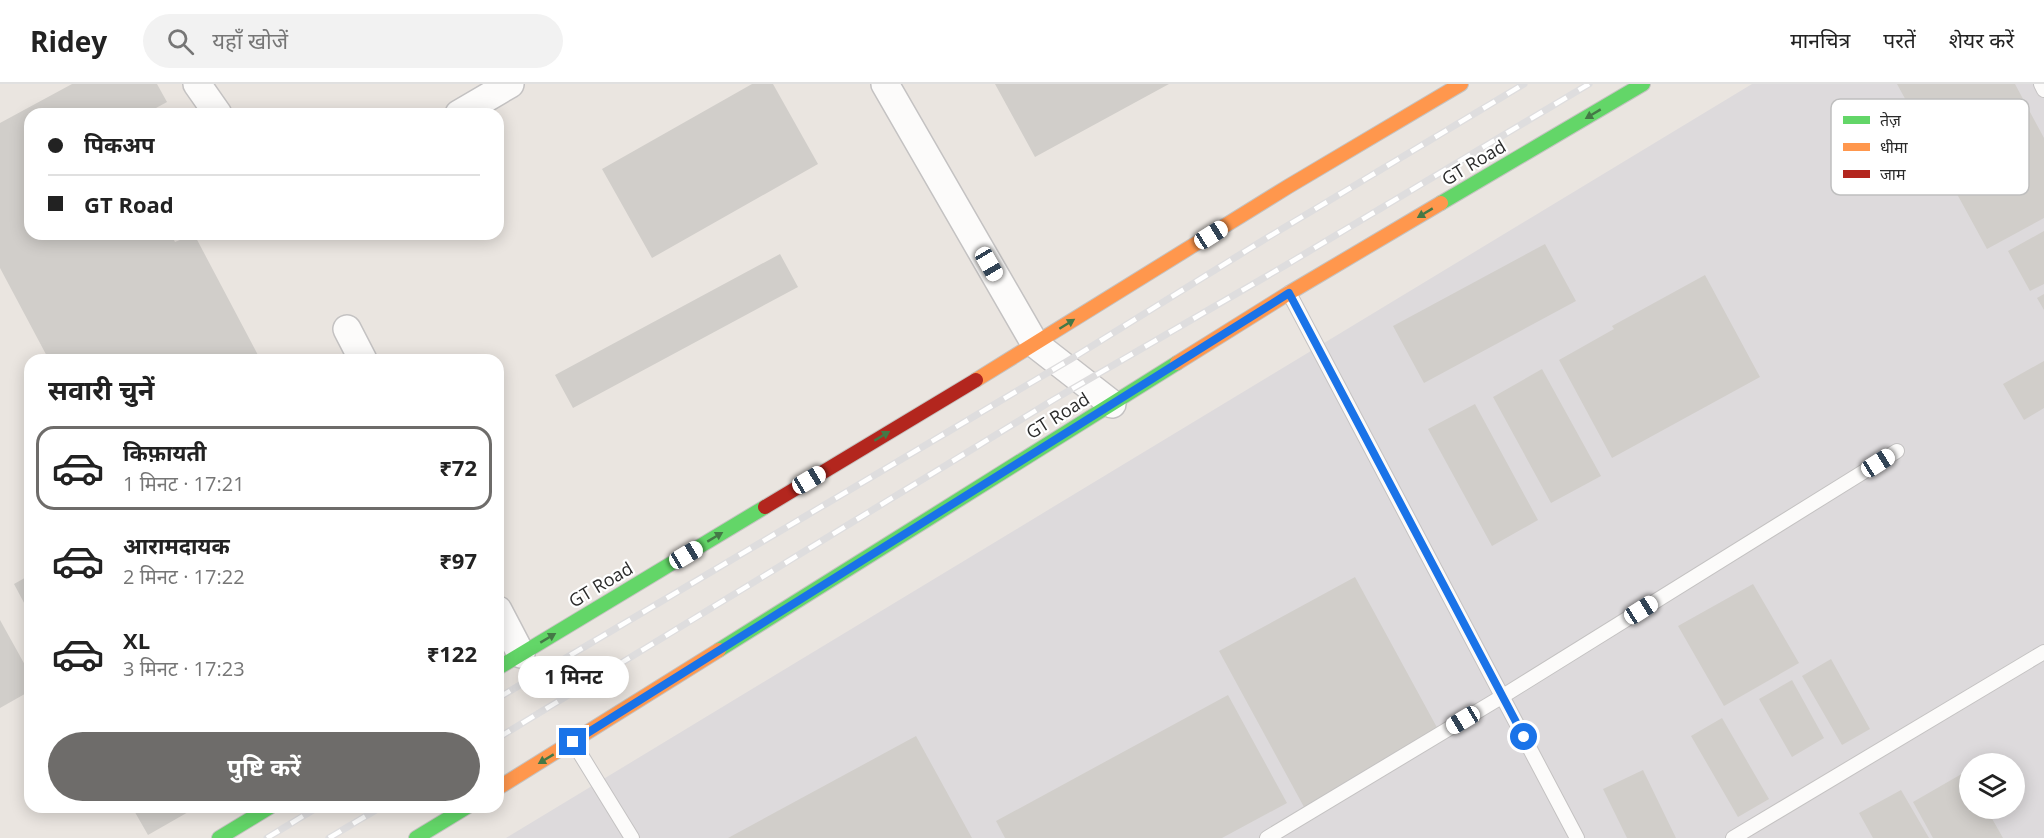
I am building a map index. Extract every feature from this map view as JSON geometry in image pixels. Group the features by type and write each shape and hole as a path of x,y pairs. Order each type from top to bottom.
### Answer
{"highway":[{"name":"GT Road","path":"504,664 1035,344 1289,186 1461,84"},
{"name":"GT Road","path":"504,784 1289,293 1644,84"},
{"path":"219,838 260,813"},
{"path":"416,838 457,813"}],"street":[{"path":"197,84 214,108"},
{"path":"469,108 510,84"},
{"path":"885,84 1035,344 1112,404"},
{"path":"347,329 360,354"},
{"path":"504,621 521,654"}],"lane":[{"path":"2041,84 2044,90"},
{"path":"1289,293 1577,838"},
{"path":"1267,838 1503,696 1898,451"},
{"path":"1733,838 2044,652"},
{"path":"573,742 632,838"}],"shaded area":[{"path":"1752,84 2044,84 2044,838 506,838"}],"building":[{"path":"72,84 157,84 167,102 156,108 28,108"},
{"path":"752,84 773,84 818,164 652,258 602,169"},
{"path":"995,84 1169,84 1035,157"},
{"path":"1897,84 2015,84 2023,99 1905,99"},
{"path":"24,110 24,240 174,240 175,242 197,240 257,354 46,354 0,268 0,123"},
{"path":"2029,110 2044,138 2044,218 1987,249 1958,195 2029,195"},
{"path":"2044,231 2044,284 2030,291 2008,251"},
{"path":"1545,244 1576,301 1424,383 1393,326"},
{"path":"780,254 798,287 573,408 555,375"},
{"path":"1705,275 1760,377 1612,458 1559,360 1614,329 1612,326"},
{"path":"2044,294 2044,310 2037,298"},
{"path":"2044,361 2044,408 2024,420 2003,384"},
{"path":"1542,369 1601,476 1551,503 1493,397"},
{"path":"1475,404 1538,520 1492,546 1428,429"},
{"path":"1355,577 1440,733 1304,807 1219,651"},
{"path":"24,578 24,603 14,584"},
{"path":"1753,584 1799,663 1724,706 1678,626"},
{"path":"0,620 24,663 24,694 0,708"},
{"path":"1831,659 1870,729 1842,745 1802,676"},
{"path":"1792,680 1824,738 1792,757 1759,699"},
{"path":"1228,695 1287,803 1222,838 1005,838 996,821"},
{"path":"1722,718 1769,799 1738,817 1691,736"},
{"path":"916,736 972,838 728,838"},
{"path":"1643,770 1676,838 1627,838 1603,789"},
{"path":"1959,775 1959,819 1992,819 2003,838 1933,838 1913,802"},
{"path":"1901,790 1929,838 1873,838 1859,813"},
{"path":"135,813 186,813 148,835"}],"railway":[{"path":"504,694 1071,359 1270,236 1524,84"},
{"path":"504,734 1053,400 1286,265 1589,84"},
{"path":"267,838 308,813"},
{"path":"329,838 371,813"}],"traffic: fast":[{"path":"1441,203 1643,84"},
{"path":"719,650 1177,363"},
{"path":"504,664 765,507"},
{"path":"219,838 260,813"},
{"path":"416,838 457,813"}],"traffic: slow":[{"path":"976,380 1289,186 1461,84"},
{"path":"1177,363 1289,293 1441,203"},
{"path":"504,784 719,650"}],"traffic: jam":[{"path":"765,507 976,380"}],"route":[{"path":"573,742 1289,293 1524,737"}]}
